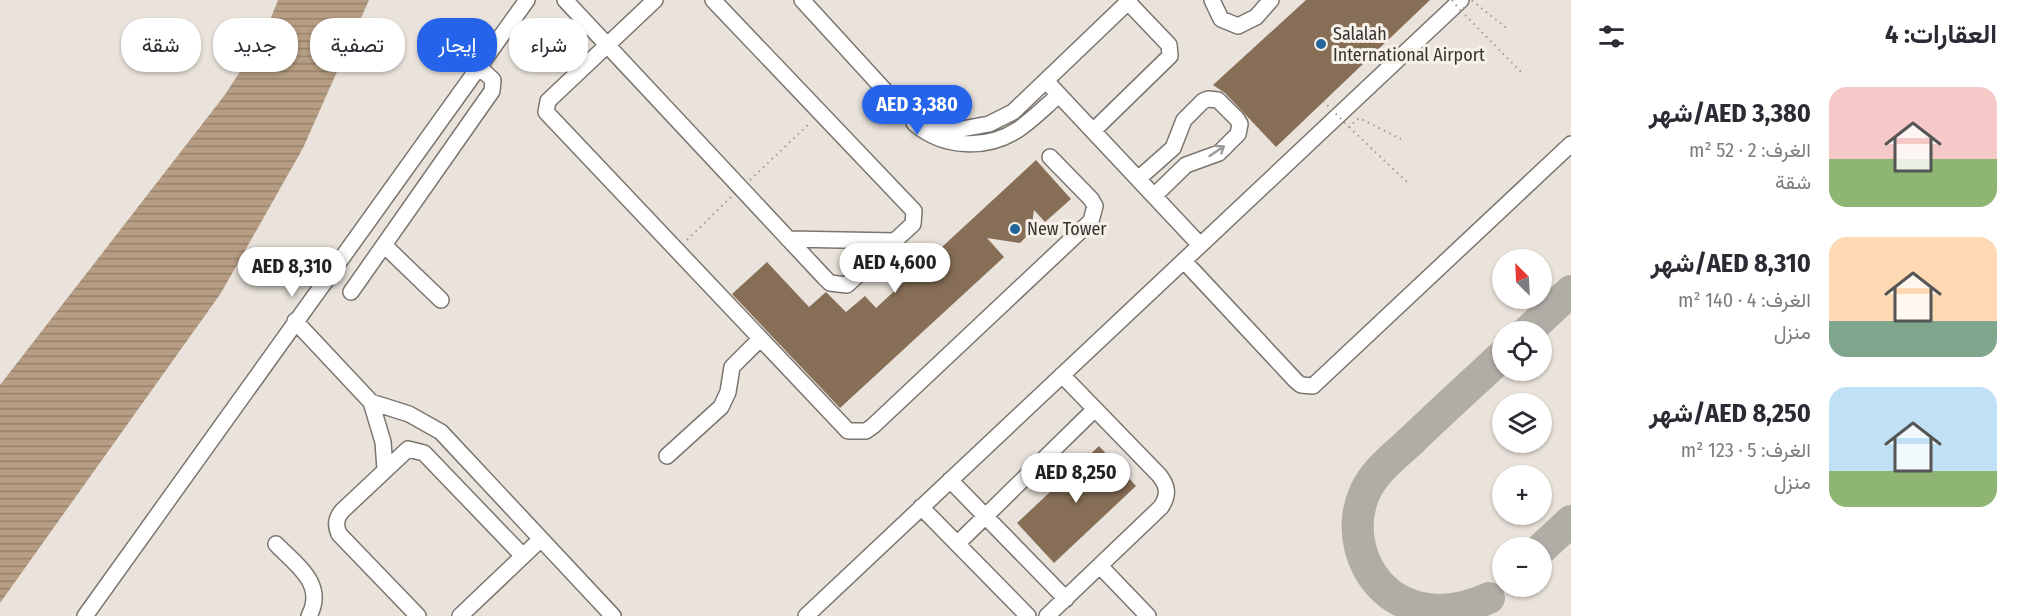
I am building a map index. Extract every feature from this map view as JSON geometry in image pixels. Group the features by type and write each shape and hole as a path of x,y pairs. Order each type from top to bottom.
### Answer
{"street":[{"path":"497,41 527,0"},
{"path":"565,0 830,283 838,286 847,285 856,280 913,224 916,217 911,206 713,0"},
{"path":"655,0 548,101 546,112 848,431 866,431 1091,221 1095,214 1090,199 1050,157"},
{"path":"802,0 910,120 930,135 955,143 977,143 1000,138 1021,128 1059,95"},
{"path":"1212,0 1221,19 1238,26 1256,17 1272,0"},
{"path":"899,106 935,125 956,129 976,128 1013,112 1129,1 1169,45 1170,56 1093,131"},
{"path":"806,616 1200,245 1461,5"},
{"path":"85,616 475,72"},
{"path":"351,292 492,91 493,80 485,72"},
{"path":"1046,81 1200,245"},
{"path":"1138,179 1177,142 1185,120 1208,99 1218,100 1238,119 1240,124 1238,134 1219,153 1194,160 1154,196"},
{"path":"1177,142 1194,160"},
{"path":"1184,261 1296,381 1301,385 1313,386 1571,144"},
{"path":"788,239 896,241"},
{"path":"384,245 441,300"},
{"path":"295,321 371,402 383,442 385,469"},
{"path":"667,456 721,407 728,392 732,367 760,339"},
{"path":"1047,616 1161,507 1166,500 1168,490 1159,475 1062,375"},
{"path":"371,402 409,414 441,432 613,616"},
{"path":"957,544 1095,409"},
{"path":"418,616 339,534 336,526 342,510 408,449 424,453 523,556"},
{"path":"950,480 1065,599"},
{"path":"921,507 1028,616"},
{"path":"460,616 541,539"},
{"path":"276,544 315,590 316,603 309,616"},
{"path":"1100,566 1148,616"}],"path":[{"path":"1452,0 1461,5 1522,73"},
{"path":"1461,5 1471,0 1509,30"},
{"path":"1323,102 1407,182"},
{"path":"1349,127 1359,118 1401,139"}],"shaded area":[{"path":"278,0 369,0 361,18 310,18 310,72 337,72 303,148 221,293 0,603 0,385 224,96 240,72 298,72 298,18 271,18"}],"building":[{"name":"Salalah International Airport","path":"1306,0 1430,0 1276,147 1225,93 1213,85"},
{"path":"1036,160 1071,199 1045,222 1034,210 1031,232 1020,243 987,238 1004,257 840,408 732,294 767,262 809,307 826,292 846,312 865,296 876,308"},
{"path":"1099,446 1136,486 1054,563 1017,523"}],"taxiway":[{"path":"1539,321 1571,291"},
{"path":"1489,598 1464,607 1439,610 1415,606 1391,595 1380,585 1365,561 1360,548 1358,520 1365,492 1380,470 1492,365"},
{"path":"1552,539 1571,521"}],"place":[{"name":"Salalah International Airport","path":"1321,44"},
{"name":"New Tower","path":"1015,229"}]}
